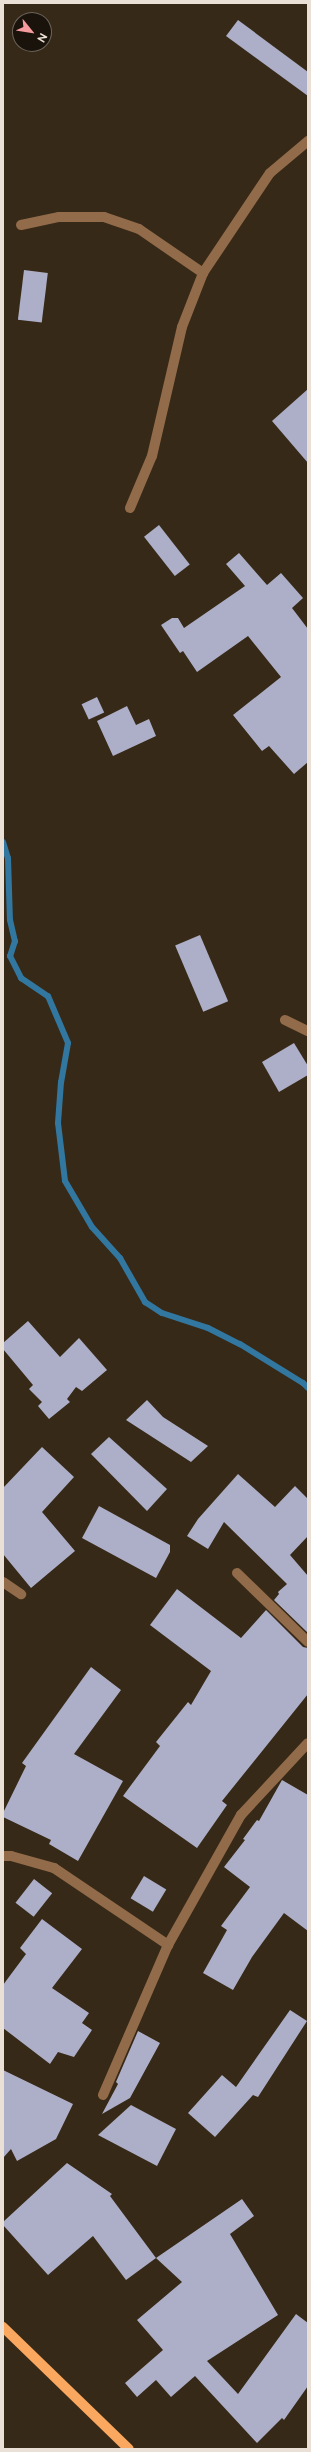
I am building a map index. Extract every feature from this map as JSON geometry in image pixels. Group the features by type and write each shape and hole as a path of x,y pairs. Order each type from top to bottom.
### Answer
{"main road":[{"path":"3,2327 129,2449"}],"street":[{"path":"130,508 152,456 182,327 203,273 270,173 308,141"},
{"path":"21,225 59,217 104,217 139,229 203,273"},
{"path":"285,1020 308,1031"},
{"path":"237,1573 308,1642"},
{"path":"3,1582 20,1594"},
{"path":"102,2095 168,1945 240,1815 308,1744"},
{"path":"3,1856 11,1856 54,1868 168,1945"}],"building":[{"path":"238,20 308,72 308,96 226,36"},
{"path":"24,270 48,273 42,323 18,320"},
{"path":"308,389 308,463 272,421"},
{"path":"159,525 190,564 175,576 144,537"},
{"path":"239,553 267,585 281,573 303,598 292,608 308,629 308,762 294,774 269,746 262,751 233,715 281,677 248,636 197,672 183,651 180,653 161,625 172,618 178,618 184,628 245,586 226,564"},
{"path":"97,697 104,712 89,720 82,704"},
{"path":"127,706 136,725 149,719 156,736 113,756 97,721"},
{"path":"200,935 228,1001 203,1012 175,946"},
{"path":"294,1043 308,1066 308,1075 279,1092 262,1062"},
{"path":"28,1321 60,1357 79,1338 107,1370 82,1391 76,1387 67,1399 70,1402 49,1419 38,1406 42,1402 29,1389 33,1385 3,1349 3,1343"},
{"path":"147,1400 163,1417 208,1446 191,1462 126,1420"},
{"path":"109,1437 167,1489 147,1511 91,1454"},
{"path":"42,1447 74,1477 42,1512 75,1551 31,1588 3,1554 3,1488"},
{"path":"238,1474 275,1507 295,1486 308,1499 308,1536 290,1555 308,1576 308,1633 274,1600 279,1594 278,1592 287,1584 224,1522 208,1549 187,1536 198,1519"},
{"path":"99,1506 170,1545 170,1552 156,1578 82,1538"},
{"path":"177,1589 241,1638 266,1610 303,1647 308,1648 308,1694 222,1801 227,1805 197,1848 123,1796 160,1746 156,1742 188,1702 191,1705 211,1671 150,1625"},
{"path":"91,1667 121,1690 74,1754 123,1781 78,1861 49,1844 51,1840 3,1817 3,1813 26,1766 22,1763"},
{"path":"282,1780 308,1795 308,1931 284,1913 252,1957 233,1990 203,1973 227,1930 221,1926 250,1887 224,1867 245,1840 243,1839 257,1820 259,1821"},
{"path":"144,1876 166,1889 153,1912 131,1898"},
{"path":"34,1879 52,1893 34,1917 16,1903"},
{"path":"42,1919 82,1949 52,1988 89,2013 82,2023 92,2030 74,2057 58,2052 50,2064 3,2028 3,1985 26,1954 20,1948"},
{"path":"290,2010 307,2021 258,2097 253,2095 215,2137 188,2113 222,2075 236,2087"},
{"path":"138,2031 160,2043 130,2098 102,2114 118,2084 116,2082"},
{"path":"3,2070 73,2104 56,2139 17,2161 11,2149 3,2158"},
{"path":"131,2105 176,2129 157,2166 98,2135"},
{"path":"67,2163 112,2194 110,2196 156,2258 126,2280 93,2236 48,2275 3,2225 3,2222"},
{"path":"242,2199 254,2216 230,2234 278,2315 207,2361 238,2394 296,2314 308,2323 308,2386 284,2420 282,2418 257,2443 195,2376 171,2397 156,2380 137,2397 125,2383 163,2350 137,2320 182,2282 156,2258"}],"waterway":[{"path":"3,842 8,858 10,920 15,941 10,956 21,978 48,996 68,1043 61,1082 58,1123 65,1181 92,1227 120,1258 145,1302 162,1313 208,1328 240,1344 303,1383 308,1388"}]}
